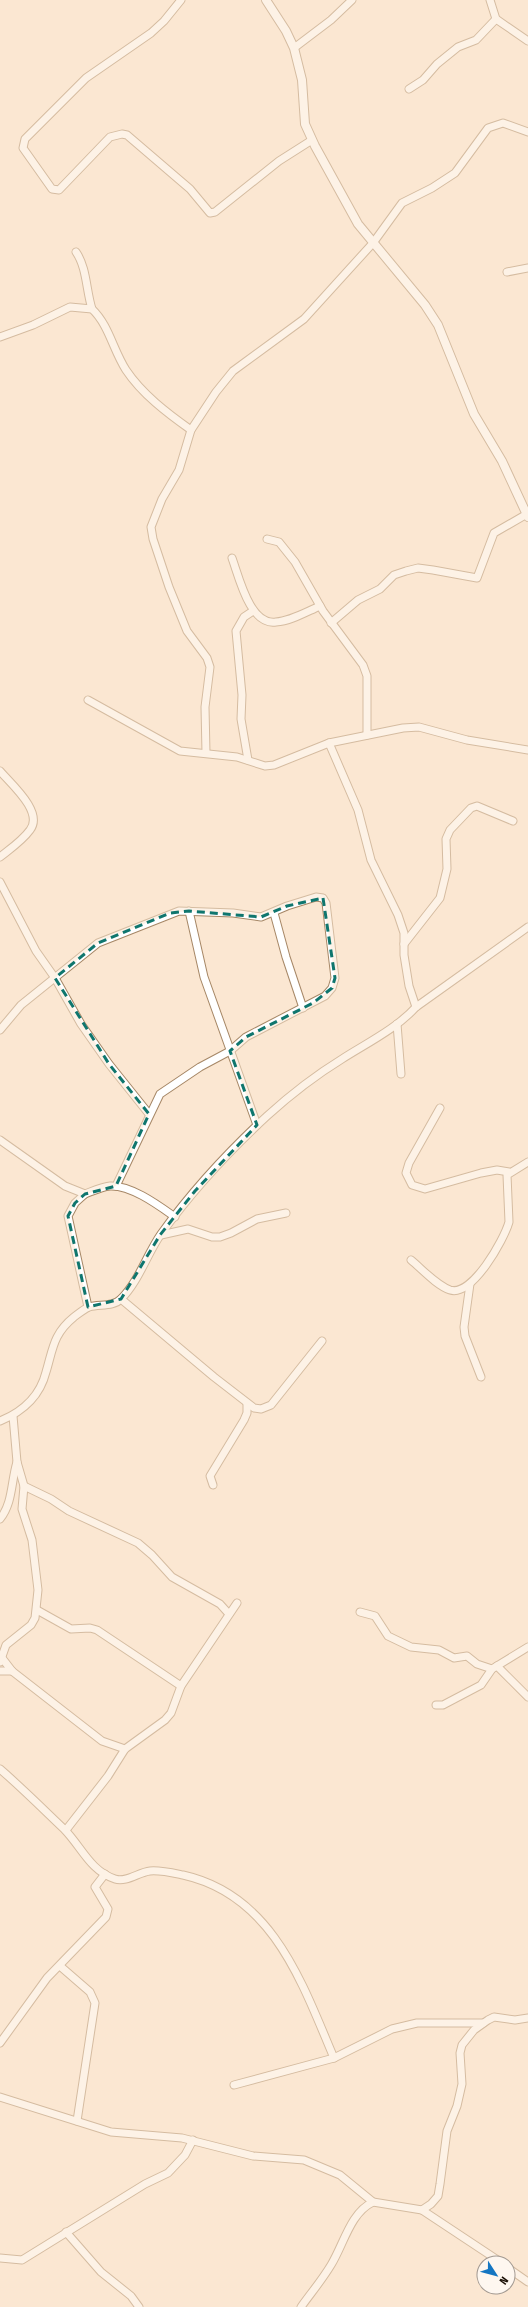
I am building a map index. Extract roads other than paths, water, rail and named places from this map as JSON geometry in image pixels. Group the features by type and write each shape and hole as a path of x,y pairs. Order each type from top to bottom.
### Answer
{"street":[{"path":"181,0 164,21 151,33 86,78 25,139 23,148 52,189 59,190 110,137 122,134 127,135 151,154 164,168 190,189 210,213 215,212 279,161 312,140"},
{"path":"266,0 283,26 294,48 302,80 305,124 312,140 347,207 373,243 426,305 438,325 474,414 502,461 527,516 494,532 477,578 418,568 406,571 394,575 380,589 358,600 331,623"},
{"path":"490,0 496,18 528,41"},
{"path":"294,48 319,29 348,2"},
{"path":"409,89 423,80 437,64 458,47 476,40 496,18"},
{"path":"206,753 204,707 210,667 207,658 187,631 169,587 153,539 151,527 162,499 179,470 191,430 206,405 233,371 304,320 373,243 402,203 432,188 455,173 488,128 503,123 528,132"},
{"path":"76,252 84,266 86,288 92,309 102,319 126,370 160,407 191,430"},
{"path":"507,272 528,268"},
{"path":"0,337 33,325 70,307 92,309"},
{"path":"267,540 279,542 295,562 331,623 363,665 367,676 367,735"},
{"path":"232,558 253,611 263,620 277,622 320,606"},
{"path":"248,760 241,718 242,695 236,631 244,617 253,611"},
{"path":"88,700 180,751 206,753 248,760 264,766 274,766 330,743 367,735 419,727 467,740 528,750"},
{"path":"330,743 358,810 371,860 398,914 404,933 409,986 416,1006"},
{"path":"0,771 27,803 33,813 34,822 31,830 0,857"},
{"path":"404,944 440,898 447,870 446,839 455,822 471,808 477,806 513,821"},
{"path":"0,882 36,951 55,978 81,1024 101,1053 149,1114"},
{"path":"0,1030 12,1013 98,943 121,935 170,913 189,911 261,917 274,913 287,906 316,897 323,898 326,903 335,978 332,988 325,996 246,1037 230,1051 200,1067 160,1094 149,1114 116,1186"},
{"path":"189,911 204,977 257,1125"},
{"path":"274,913 286,958 303,1008"},
{"path":"0,1421 13,1416 33,1397 43,1383 53,1343 61,1329 88,1307 113,1304 121,1299 140,1272 160,1236 236,1144 257,1125 328,1069 404,1019 416,1006 528,926"},
{"path":"397,1024 401,1074"},
{"path":"440,1108 409,1162 406,1173 412,1185 425,1189 481,1173 497,1170 509,1172"},
{"path":"0,1140 65,1186 85,1194"},
{"path":"411,1260 450,1290 461,1290 470,1284 488,1262 507,1229 509,1222 505,1178 509,1172 528,1162"},
{"path":"88,1307 68,1216 74,1202 85,1194 108,1186 116,1186 148,1198 175,1217"},
{"path":"160,1236 188,1229 205,1236 220,1237 231,1233 257,1219 286,1213"},
{"path":"470,1284 464,1327 465,1336 481,1377"},
{"path":"121,1299 247,1404 261,1410 271,1405 322,1341"},
{"path":"213,1485 210,1476 244,1420 247,1413 247,1404"},
{"path":"13,1416 17,1462 24,1486 22,1509 32,1540 37,1576 37,1610 31,1625 6,1645 1,1660 12,1671 102,1741 125,1749"},
{"path":"0,1520 9,1503 12,1479 17,1462"},
{"path":"24,1486 51,1499 69,1511 138,1543 152,1555 172,1577 220,1604 229,1614"},
{"path":"66,1830 108,1776 125,1749 165,1720 171,1713 181,1686 237,1603"},
{"path":"37,1610 71,1629 90,1628 97,1630 181,1686"},
{"path":"360,1612 375,1616 388,1636 411,1647 439,1650 454,1658 467,1656 477,1664 495,1668 528,1697"},
{"path":"436,1705 443,1705 481,1685 495,1668 528,1647"},
{"path":"0,1671 12,1671"},
{"path":"0,1769 66,1830 84,1857 105,1874 116,1880 121,1880 151,1871 181,1875 207,1883 230,1895 250,1910 272,1933 296,1970 334,2058"},
{"path":"0,2043 32,1998 106,1916 108,1910 95,1887 105,1874"},
{"path":"60,1966 90,1992 95,2004 77,2121"},
{"path":"422,2210 431,2204 438,2196 447,2132 457,2106 462,2084 460,2052 462,2045 483,2023 494,2017 515,2020 528,2018"},
{"path":"234,2085 334,2058 392,2029 417,2023 483,2023"},
{"path":"0,2097 121,2134 193,2140 253,2156 304,2160 322,2166 340,2176 373,2202 422,2210 490,2255"},
{"path":"0,2258 22,2260 150,2180 168,2173 185,2155 193,2140"},
{"path":"301,2307 333,2263 345,2236 361,2210 373,2202"},
{"path":"66,2232 101,2272 131,2296 140,2307"},
{"path":"516,2274 528,2282"}]}
